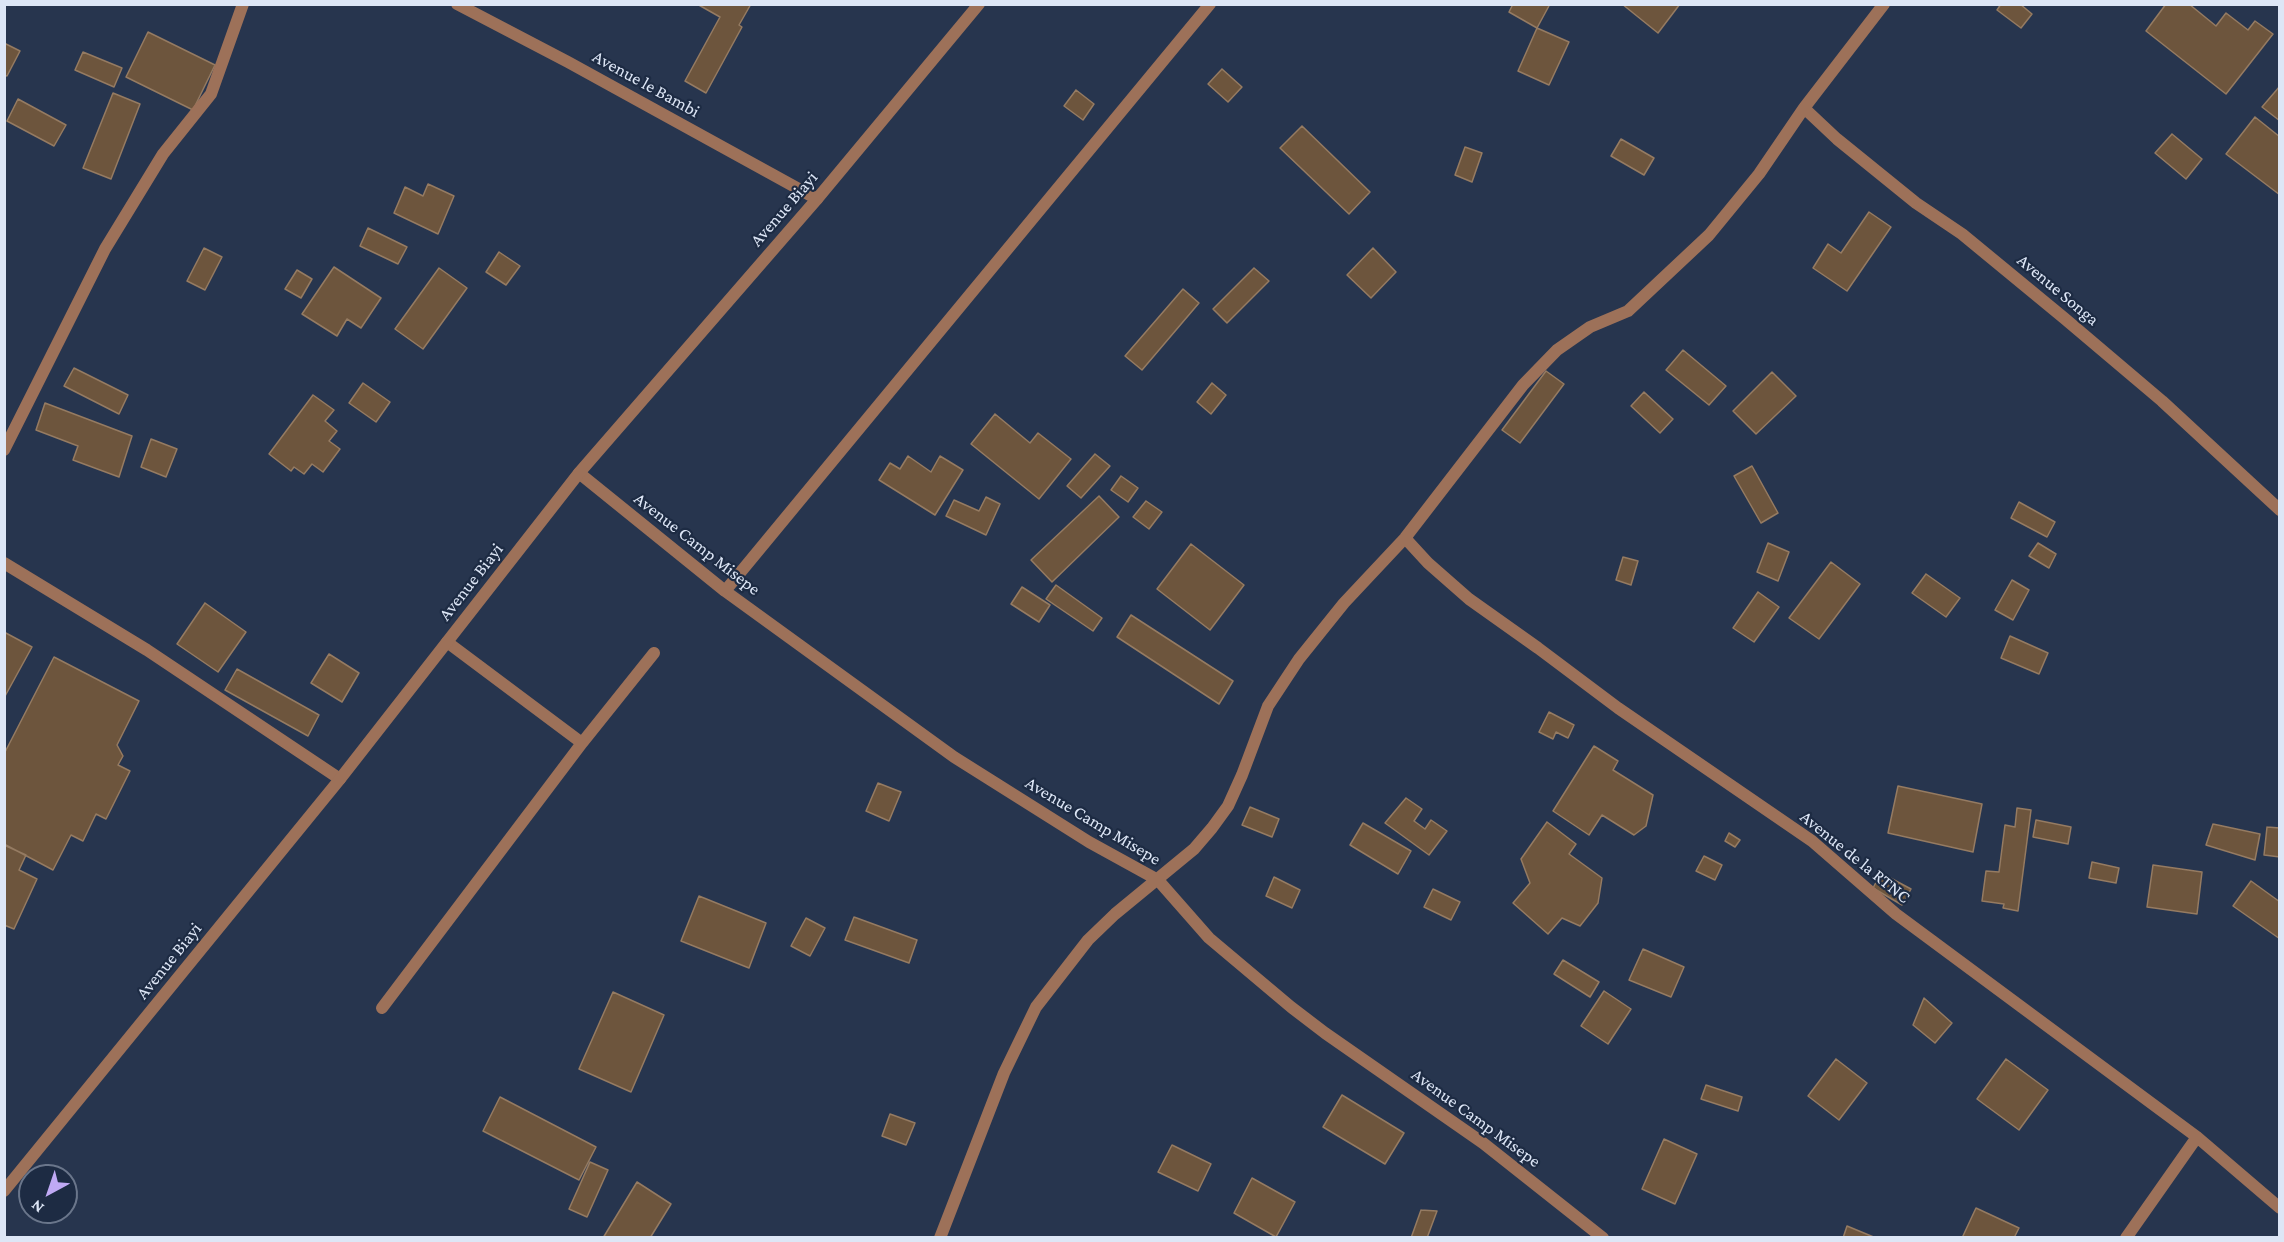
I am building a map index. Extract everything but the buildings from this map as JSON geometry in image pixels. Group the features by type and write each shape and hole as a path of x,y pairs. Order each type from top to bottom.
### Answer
{"street":[{"path":"4,450 105,249 164,154 211,94 243,4"},
{"name":"Avenue le Bambi","path":"457,4 817,198"},
{"name":"Avenue Biayi","path":"4,1191 340,779 579,473 817,198 979,4"},
{"path":"725,591 1210,4"},
{"path":"940,1238 1004,1073 1036,1007 1088,940 1115,914 1194,849 1212,828 1228,806 1268,706 1294,665 1344,603 1405,538 1523,384 1557,350 1590,327 1628,311 1708,235 1738,200 1804,108 1884,4"},
{"name":"Avenue Songa","path":"1804,108 1837,139 1916,203 1962,234 2064,318 2162,402 2280,510"},
{"name":"Avenue Camp Misepe","path":"579,473 725,591 954,757 1089,842 1158,880 1209,938 1292,1007 1325,1033 1483,1143 1603,1238"},
{"name":"Avenue de la RTNC","path":"1405,538 1428,563 1469,599 1618,708 1812,841 1896,914 2197,1137 2280,1208"},
{"path":"4,563 147,650 340,779"},
{"path":"447,642 582,743"},
{"path":"382,1008 582,743 654,653"},
{"path":"2126,1238 2197,1137"}]}
